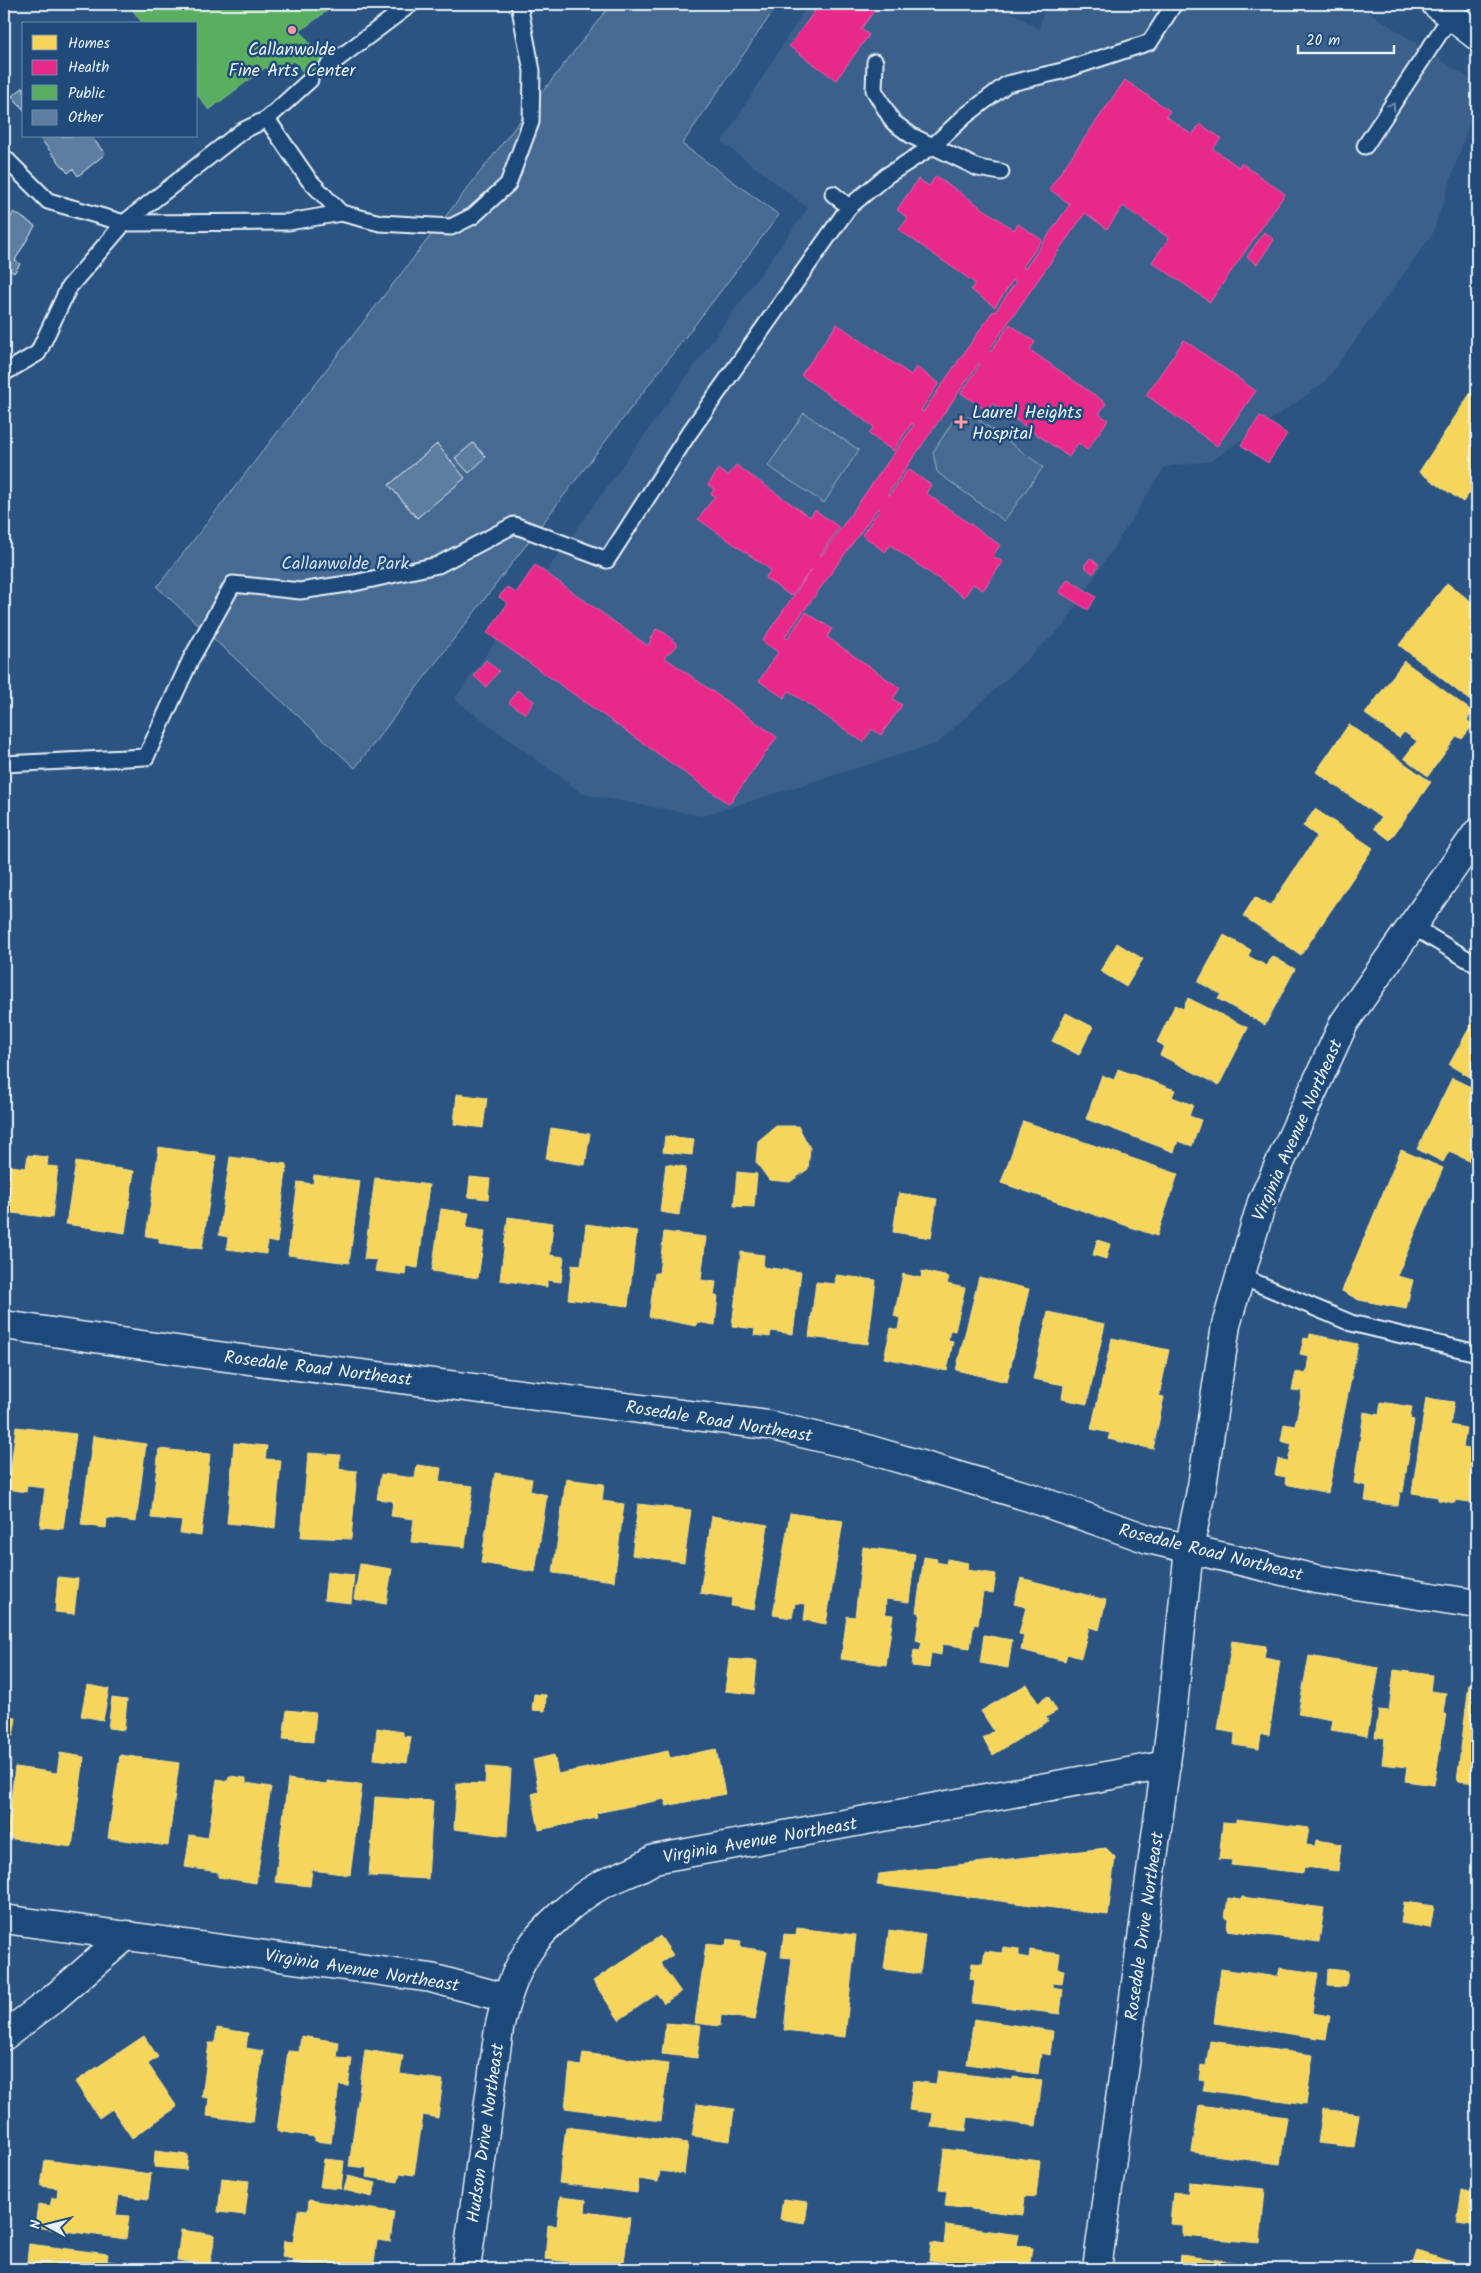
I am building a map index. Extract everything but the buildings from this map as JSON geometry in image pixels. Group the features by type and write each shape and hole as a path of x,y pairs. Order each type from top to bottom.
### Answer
{"street":[{"path":"1444,10 1477,36"},
{"name":"Virginia Avenue Northeast","path":"1186,1582 1188,1548 1202,1486 1226,1325 1262,1202 1344,1023 1477,833"},
{"name":"Rosedale Road Northeast","path":"4,1325 218,1356 768,1425 857,1446 1029,1497 1148,1540 1316,1579 1477,1604"},
{"name":"Rosedale Drive Northeast","path":"1097,2269 1166,1765 1186,1582"},
{"name":"Virginia Avenue Northeast","path":"4,1919 431,1978 506,1998 529,1950 568,1906 599,1886 646,1865 654,1859 1166,1765"},
{"path":"4,2036 53,1999 126,1935"},
{"name":"Hudson Drive Northeast","path":"466,2269 499,2029 506,1998"}],"lane":[{"path":"327,67 411,4"},
{"path":"4,157 48,201 124,223 289,222 341,213 380,223 451,227 473,216 508,184 532,122 532,71 519,4"},
{"path":"4,764 146,757 191,659 233,584 300,591 373,579 438,565 514,525 607,560 687,436 849,207 886,176 932,146 965,116 1007,84 1062,71 1150,42 1174,4"},
{"path":"1365,146 1444,10"},
{"path":"874,62 874,90 893,122 912,136 978,168 1001,172"},
{"path":"4,374 38,353 69,287 124,223 242,131 267,119 310,80"},
{"path":"267,119 309,180 341,213"},
{"path":"833,194 849,207"},
{"path":"1412,926 1477,965"},
{"path":"1240,1276 1351,1323 1477,1353"}],"shaded area":[{"name":"Laurel Heights Hospital","path":"808,4 998,4 1039,29 1045,4 1357,4 1477,84 1477,101 1432,235 1324,383 1211,461 1165,467 1064,625 938,743 702,816 583,794 454,699 808,208 722,142"}],"green space":[{"name":"Callanwolde Park","path":"611,4 778,4 682,144 779,215 355,768 157,587"},
{"path":"804,413 859,450 824,503 768,466"},
{"path":"975,417 1043,467 1004,521 937,472 933,452 955,418"}],"place":[{"name":"Callanwolde Fine Arts Center","path":"292,30"},
{"name":"Laurel Heights Hospital","path":"961,422"}]}
